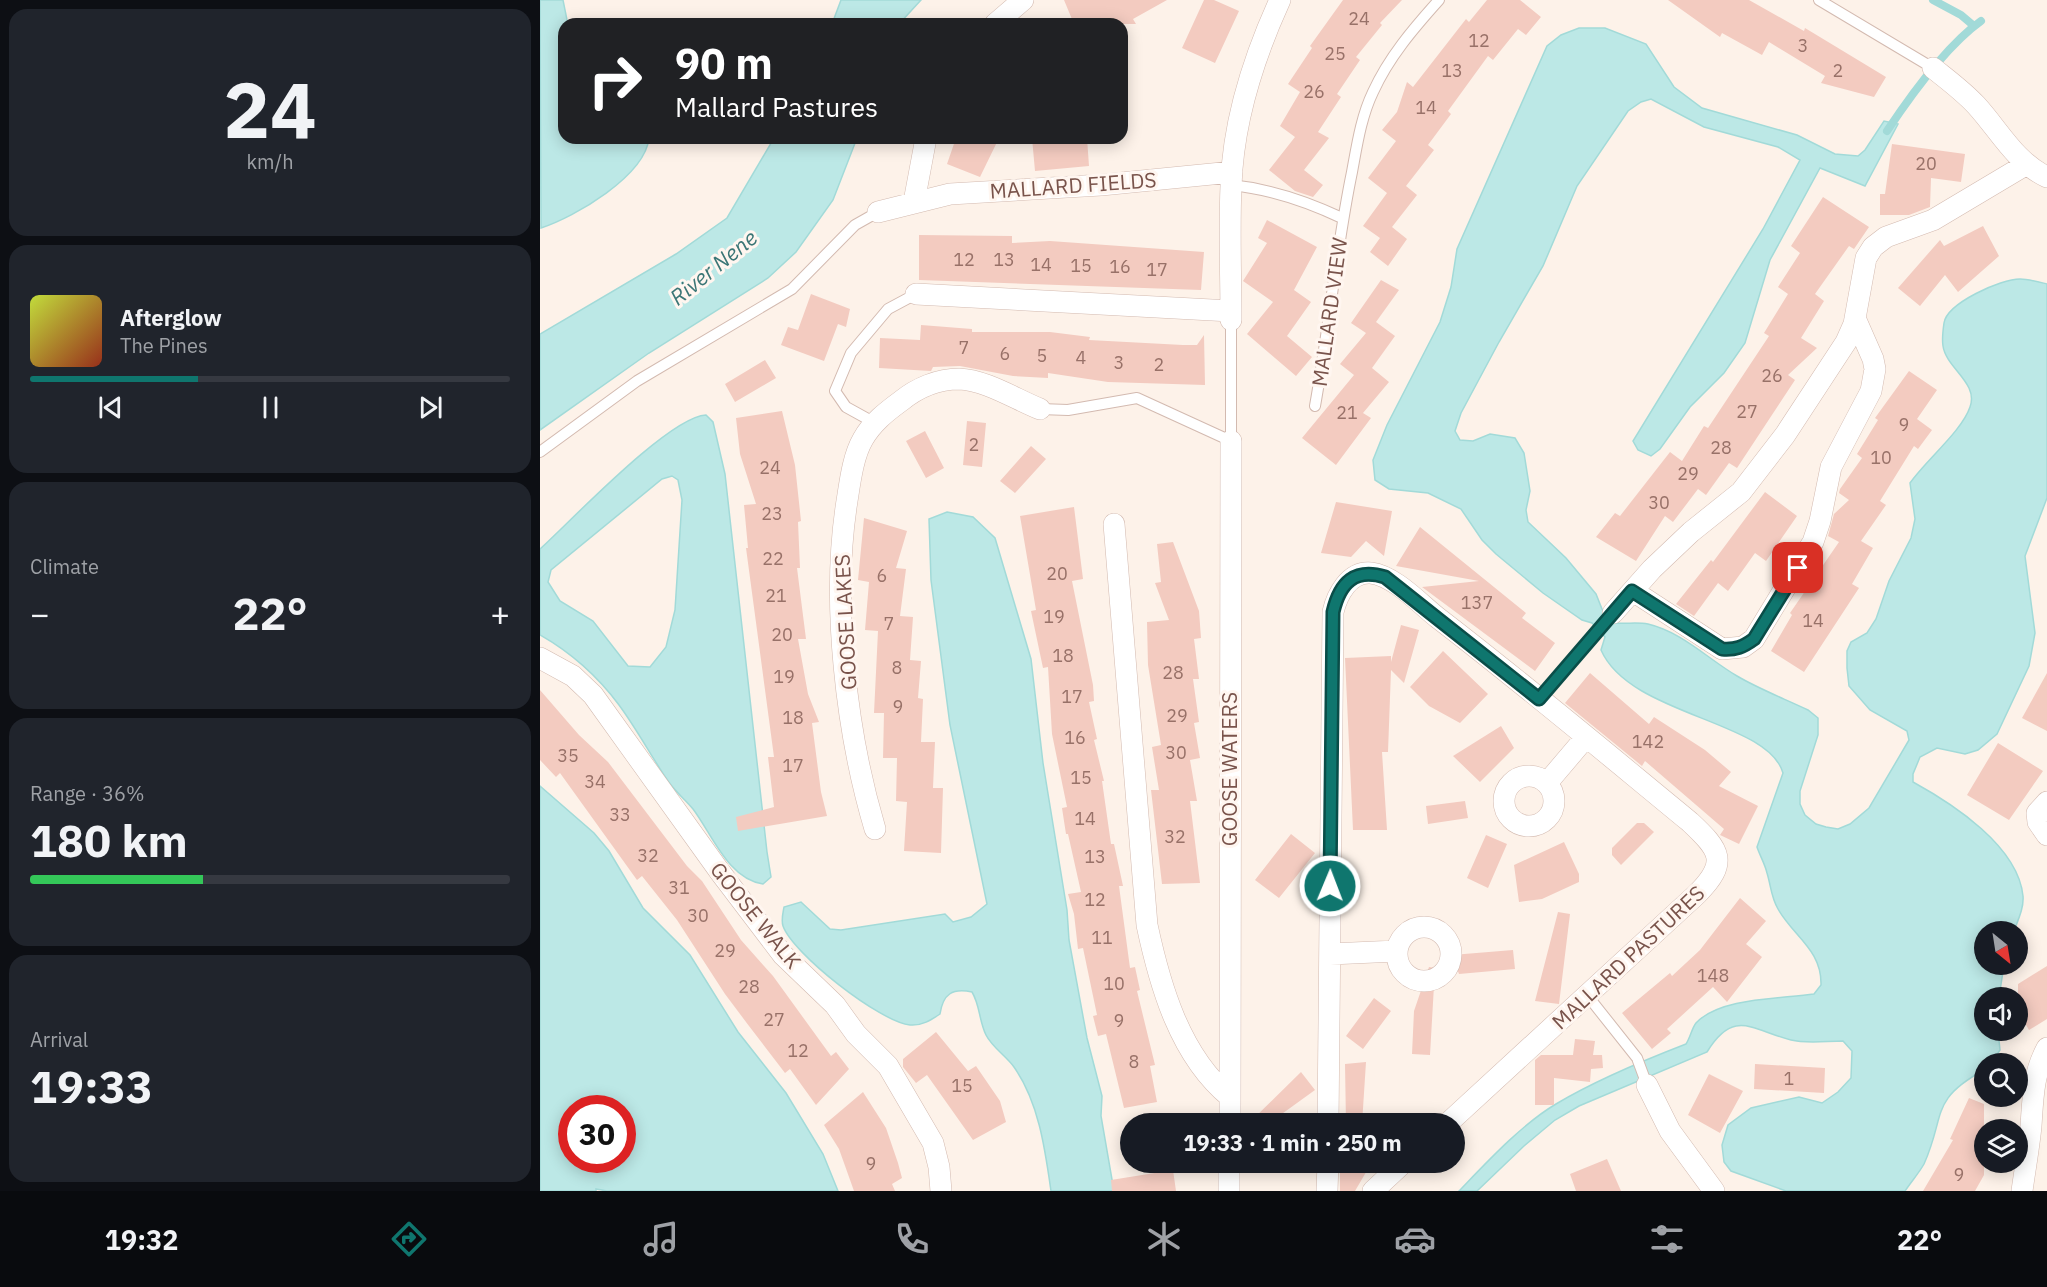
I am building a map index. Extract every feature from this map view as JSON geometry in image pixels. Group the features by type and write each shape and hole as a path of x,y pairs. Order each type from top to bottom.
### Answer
{"street":[{"path":"1002,18 1023,0"},
{"path":"916,294 1231,316 1231,179 1246,89 1262,38 1280,0"},
{"path":"1934,68 1976,105 2010,148 2027,164 2047,177"},
{"path":"914,202 925,144"},
{"path":"1613,613 1691,532 1741,492 1785,435 1836,361 1855,318 1866,258 1873,247 1886,237 1933,220 2027,164"},
{"name":"MALLARD FIELDS","path":"878,212 950,194 1231,179"},
{"path":"1632,591 1722,649 1743,647 1754,639 1813,542 1832,467 1871,392 1875,369 1873,359 1855,318"},
{"name":"GOOSE LAKES","path":"875,829 856,757 840,583 841,541 850,480 862,441 875,423 909,395 945,380 976,382 1040,409"},
{"name":"GOOSE WATERS","path":"1230,1113 1231,441"},
{"path":"1114,524 1147,925 1156,968 1182,1032 1199,1065 1215,1085 1230,1097"},
{"name":"MALLARD PASTURES","path":"1328,1113 1333,612 1337,597 1345,585 1358,575 1369,573 1385,577 1539,699 1709,840 1717,853 1718,865 1713,879 1459,1113"},
{"name":"GOOSE WALK","path":"540,658 573,676 593,695 783,955 835,1005 856,1034 888,1066 933,1143 939,1167 941,1191"},
{"path":"1547,783 1586,737"},
{"path":"2047,802 2037,813 2038,822 2047,835"},
{"path":"1330,954 1397,951"},
{"path":"2022,1191 2031,1127 2033,1084 2037,1068 2047,1048"},
{"path":"1647,1085 1675,1139 1714,1191"},
{"path":"1229,1173 1229,1191"},
{"path":"1327,1191 1328,1173"},
{"path":"1373,1191 1392,1173"}],"lane":[{"name":"MALLARD VIEW","path":"1315,406 1329,329 1342,218 1362,123 1372,94 1403,40 1439,0"},
{"path":"1819,0 1934,68"},
{"name":"MALLARD VIEW","path":"1231,179 1309,202 1342,218"},
{"path":"540,452 637,381 792,289 855,225 878,212"},
{"path":"875,423 846,407 835,391 851,353 888,309 916,294"},
{"path":"1040,409 1068,410 1137,398 1231,441 1231,316"},
{"path":"1539,699 1613,613"},
{"path":"1587,995 1637,1058 1647,1085"}],"water":[{"path":"540,0 563,0 567,18 558,18 558,144 647,144 635,167 606,193 572,215 541,228"},
{"path":"841,0 921,0 904,18 834,18"},
{"path":"1579,28 1605,28 1646,44 1674,87 1702,108 1797,135 1835,154 1858,156 1865,150 1884,121 1898,124 1865,186 1820,168 1770,260 1745,343 1724,373 1690,407 1660,449 1651,456 1638,450 1633,441 1763,229 1800,160 1778,147 1704,127 1651,99 1641,102 1628,111 1577,186 1543,266 1461,413 1455,431 1460,440 1473,441 1490,434 1515,438 1524,453 1530,491 1526,510 1528,522 1566,558 1596,594 1602,609 1616,623 1648,624 1672,633 1737,676 1808,710 1818,718 1818,735 1800,791 1800,804 1805,815 1816,824 1838,829 1850,824 1869,808 1909,740 1907,731 1870,710 1849,686 1847,651 1851,642 1867,633 1876,619 1889,581 1911,538 1915,519 1910,483 1960,426 1970,407 1972,398 1970,390 1945,354 1943,335 1947,315 1964,300 2001,283 2020,279 2047,284 2047,498 2025,556 2035,633 2029,666 1997,734 1978,750 1965,754 1937,748 1920,757 1913,774 1913,782 1946,802 1981,828 2009,860 2018,878 2023,900 2018,921 1974,921 1974,975 2002,975 2001,987 1974,987 1974,1041 1999,1041 2000,1050 1998,1053 1974,1053 1974,1076 1955,1090 1947,1100 1924,1164 1905,1191 1786,1191 1731,1171 1724,1162 1722,1145 1728,1125 1751,1108 1799,1097 1822,1103 1838,1092 1851,1078 1852,1051 1843,1041 1797,1041 1754,1028 1735,1026 1717,1038 1707,1052 1579,1106 1555,1120 1477,1191 1459,1191 1505,1144 1543,1112 1603,1079 1686,1044 1696,1023 1707,1014 1735,1004 1814,994 1821,985 1817,962 1812,953 1784,919 1776,905 1757,847 1783,773 1772,755 1752,741 1726,728 1667,704 1640,690 1617,672 1601,650 1605,637 1592,623 1582,620 1543,593 1496,554 1482,540 1461,509 1428,493 1389,489 1375,480 1373,460 1387,425 1440,322 1451,287 1457,249 1547,46 1561,35"},
{"name":"River Nene","path":"770,144 855,144 833,200 796,252 768,278 649,353 540,430 540,334 676,254 727,218"},
{"path":"706,415 713,422 725,474 771,877 763,884 740,874 730,865 693,809 669,782 611,695 573,657 540,635 540,549 646,450 690,420","holes":["672,476 678,480 682,500 675,610 666,647 650,667 628,666 593,621 560,601 548,582 551,570 662,479"]},
{"path":"947,512 973,517 995,538 1031,659 1043,763 1067,910 1069,940 1087,1038 1102,1096 1101,1116 1114,1191 1051,1191 1035,1111 1023,1081 1014,1067 986,1035 972,992 959,991 950,994 943,1002 940,1014 926,1022 910,1025 896,1021 859,1000 820,969 790,938 782,924 784,907 801,902 830,929 841,930 945,914 953,922 971,917 987,904 950,725 931,580 929,519"},
{"path":"540,786 594,833 609,851 643,908 690,955 738,1032 786,1093 823,1154 838,1191 607,1191 596,1189 596,1191 540,1191"}],"building":[{"path":"1064,0 1167,0 1133,19 1136,24 1128,24 1128,18 1072,18"},
{"path":"1204,0 1214,0 1239,11 1215,63 1182,48"},
{"path":"1343,0 1402,0 1380,23 1382,25 1356,57 1360,60 1337,94 1341,97 1318,132 1329,138 1304,170 1323,185 1313,197 1295,191 1269,170 1295,137 1280,126 1300,92 1288,84 1312,48 1310,46"},
{"path":"1487,0 1520,0 1541,17 1526,35 1518,29 1493,60 1488,56 1448,111 1451,114 1428,145 1434,150 1406,186 1417,195 1392,227 1407,239 1388,266 1370,252 1380,238 1363,226 1387,193 1368,178 1396,141 1382,130 1397,112 1407,82 1413,87 1466,19 1469,22"},
{"path":"1668,0 1749,0 1804,31 1805,28 1886,77 1874,97 1821,83 1825,76 1769,42 1762,55 1722,33 1720,37"},
{"path":"954,144 996,144 980,177 947,164"},
{"path":"1033,144 1087,144 1089,166 1035,171"},
{"path":"1892,144 1965,154 1961,182 1931,178 1930,207 1909,215 1880,215 1880,194 1885,194"},
{"path":"1823,197 1869,227 1854,249 1849,246 1815,294 1824,301 1801,338 1817,348 1788,375 1795,380 1737,468 1729,463 1706,495 1698,489 1673,522 1665,516 1636,561 1596,537 1615,513 1620,516 1670,452 1682,461 1704,426 1708,428 1769,336 1764,333 1788,294 1778,287 1800,253 1791,246"},
{"path":"1267,220 1317,247 1294,290 1311,302 1287,336 1312,357 1296,376 1247,334 1273,302 1243,281 1267,243 1258,238"},
{"path":"1983,226 1999,256 1958,292 1945,275 1920,306 1898,288 1940,240 1944,246"},
{"path":"919,235 1012,236 1012,243 1050,241 1204,252 1201,290 919,280"},
{"path":"1381,280 1399,290 1376,322 1395,336 1372,368 1389,382 1363,413 1371,418 1336,465 1302,438 1354,375 1340,364 1366,333 1351,323"},
{"path":"811,294 850,309 846,327 838,324 824,361 781,345 788,327 798,330"},
{"path":"921,325 972,329 972,332 1050,332 1090,337 1089,340 1183,345 1197,345 1204,335 1205,385 1108,382 1048,373 1048,378 1013,376 960,366 933,367 931,371 879,368 880,338 920,340"},
{"path":"765,360 776,378 735,402 725,384"},
{"path":"1909,371 1937,390 1917,419 1932,430 1918,449 1914,446 1880,501 1886,505 1861,541 1873,548 1852,584 1859,588 1804,672 1771,651 1792,615 1790,613 1839,542 1828,536 1834,514 1849,500 1839,493 1840,489 1862,458 1857,454 1878,420 1875,418"},
{"path":"782,411 795,465 801,521 798,522 800,568 797,568 806,639 798,639 808,694 819,722 812,723 821,792 827,816 738,831 736,817 774,807 768,757 774,757 746,548 748,548 744,505 756,504 740,454 736,418"},
{"path":"967,421 986,423 982,467 963,465"},
{"path":"925,431 944,468 926,478 906,441"},
{"path":"1031,446 1046,459 1015,493 1000,481"},
{"path":"1765,492 1797,516 1766,561 1755,553 1728,591 1718,583 1694,616 1676,604 1711,560 1713,562"},
{"path":"1336,502 1392,511 1384,556 1366,541 1351,557 1321,553"},
{"path":"1074,507 1083,579 1072,581 1093,685 1094,701 1089,702 1097,739 1094,740 1104,781 1102,781 1111,844 1114,844 1123,886 1119,886 1130,968 1135,967 1140,990 1137,991 1155,1065 1150,1066 1157,1102 1124,1108 1106,1034 1098,1036 1093,1016 1097,1015 1083,948 1078,949 1074,914 1068,894 1081,892 1068,834 1066,834 1062,808 1067,807 1052,734 1048,667 1043,668 1031,611 1036,610 1020,516"},
{"path":"864,518 907,531 896,568 906,569 900,616 913,617 910,660 921,661 918,698 923,699 921,742 935,742 933,788 943,788 941,853 904,851 907,802 896,801 897,758 883,758 884,713 874,713 878,631 865,630 869,582 858,580"},
{"path":"1420,527 1526,613 1522,618 1555,643 1535,671 1422,587 1479,581 1396,566"},
{"path":"1173,542 1199,611 1201,638 1194,639 1199,679 1193,679 1199,722 1194,723 1200,758 1190,760 1197,801 1190,801 1200,883 1162,884 1151,790 1159,790 1152,747 1161,745 1148,665 1147,622 1169,620 1155,583 1161,582 1157,544"},
{"path":"1401,625 1419,630 1404,683 1391,670 1388,752 1382,752 1387,830 1353,830 1345,658 1391,656 1391,662"},
{"path":"1443,651 1488,694 1460,723 1429,706 1410,687"},
{"path":"1590,673 1649,724 1654,717 1705,750 1731,772 1719,786 1758,806 1739,844 1720,835 1724,829 1645,761 1642,766 1565,703"},
{"path":"2047,673 2047,731 2022,718"},
{"path":"540,690 579,735 608,762 687,866 702,881 741,940 773,976 831,1056 836,1052 849,1069 816,1105 790,1069 785,1073 725,994 677,920 642,876 637,880 560,773 556,777 540,760"},
{"path":"1501,726 1514,748 1480,782 1453,756"},
{"path":"1998,743 2043,771 2009,820 1967,795"},
{"path":"1465,801 1468,818 1428,824 1426,806"},
{"path":"1637,823 1644,823 1654,832 1621,865 1612,855 1612,848"},
{"path":"1291,834 1315,853 1279,898 1255,880"},
{"path":"1486,835 1507,844 1488,888 1467,878"},
{"path":"1564,842 1579,874 1579,882 1542,899 1519,902 1514,865"},
{"path":"1740,898 1766,921 1746,944 1762,957 1727,1002 1713,987 1667,1029 1671,1033 1652,1049 1622,1013 1670,973 1672,976 1700,950"},
{"path":"1558,912 1570,914 1559,1004 1535,1001"},
{"path":"1513,950 1515,969 1459,974 1452,955"},
{"path":"2047,966 2047,1019 2029,1030 2028,987 2018,987 2018,984"},
{"path":"1429,967 1435,968 1430,1055 1412,1054 1414,1011"},
{"path":"1374,998 1391,1011 1363,1049 1346,1036"},
{"path":"936,1032 968,1071 976,1066 1000,1101 1006,1122 973,1140 927,1075 916,1083 903,1067 903,1059"},
{"path":"1575,1039 1595,1041 1593,1055 1602,1055 1603,1068 1591,1069 1590,1082 1554,1078 1554,1105 1535,1105 1535,1060 1541,1055 1573,1055"},
{"path":"1366,1062 1363,1113 1346,1113 1345,1064"},
{"path":"1755,1064 1825,1068 1824,1093 1754,1089"},
{"path":"1301,1072 1315,1090 1283,1113 1259,1113"},
{"path":"1709,1074 1743,1091 1720,1133 1688,1115"},
{"path":"863,1092 886,1128 898,1163 902,1178 892,1184 895,1191 854,1191 839,1149 824,1125"},
{"path":"1969,1098 1974,1100 1974,1107 1984,1107 1984,1119 1974,1119 1974,1173 1984,1173 1984,1175 1975,1191 1923,1191 1953,1140 1950,1139"},
{"path":"1607,1159 1621,1191 1576,1191 1570,1174"},
{"path":"1154,1173 1173,1173 1176,1191 1112,1191 1111,1180"},
{"path":"1340,1173 1366,1173 1355,1191 1340,1191"}],"waterway":[{"path":"1933,0 1961,15 1974,26"},
{"path":"1887,131 1942,57 1981,21"}],"route":[{"path":"1330,886 1333,612 1337,597 1345,585 1358,575 1369,573 1385,577 1539,699 1632,591 1722,649 1732,650 1743,647 1754,639 1798,568"}]}
